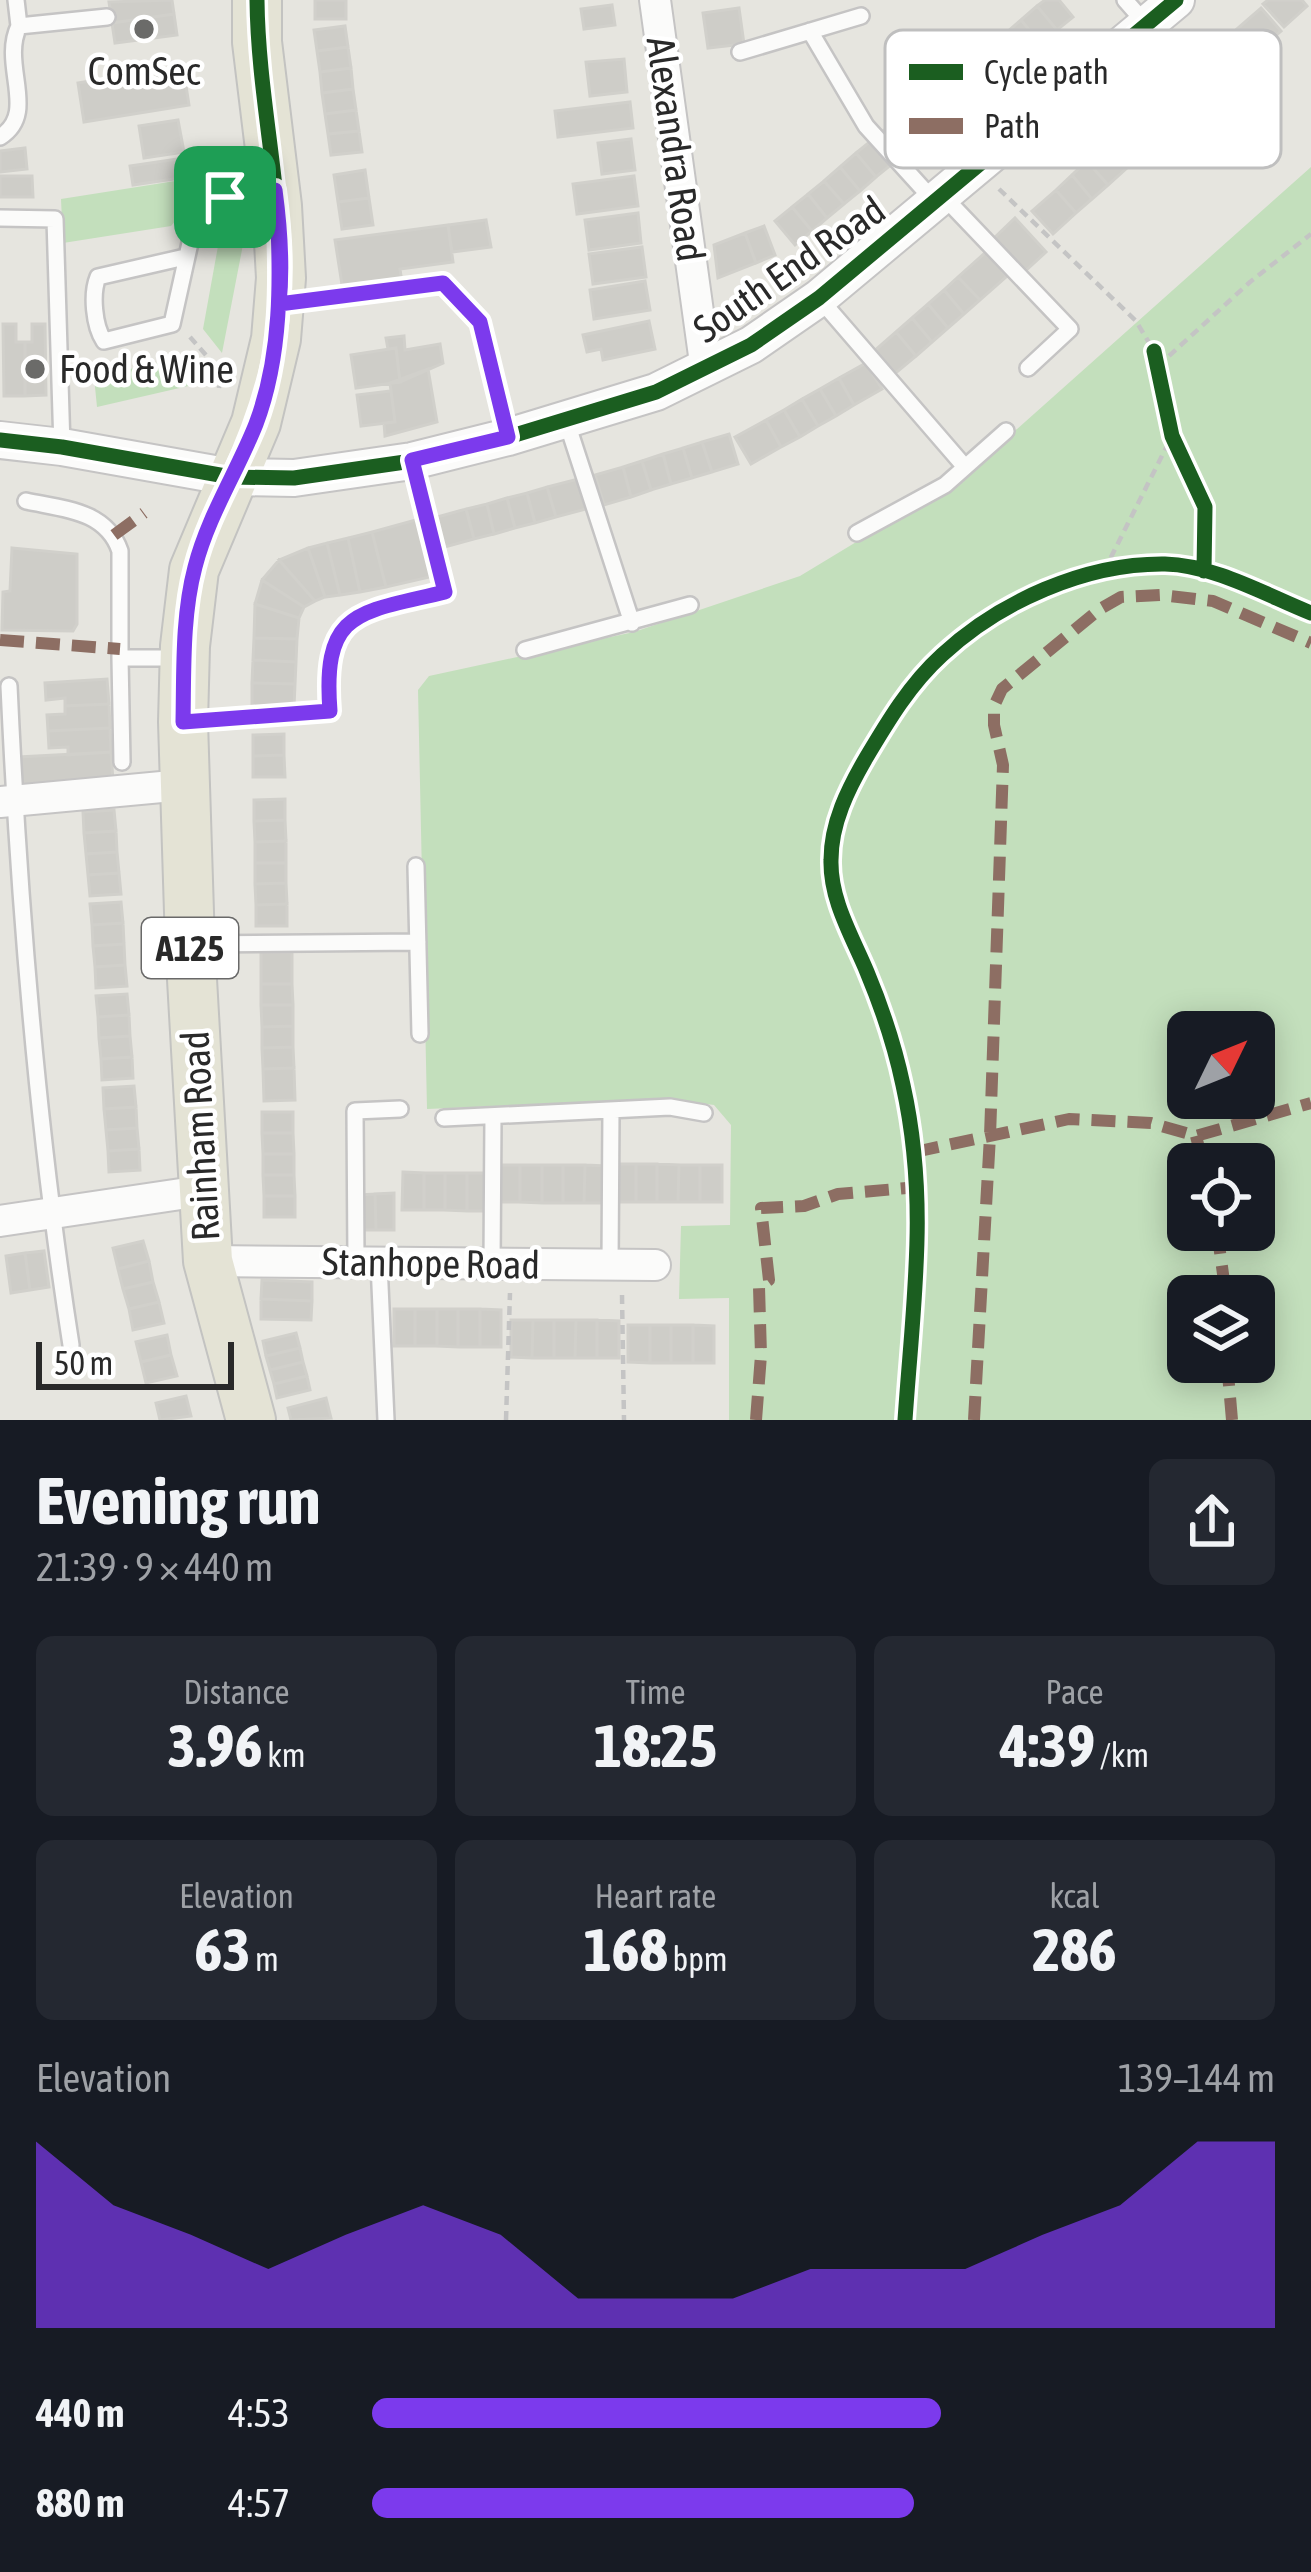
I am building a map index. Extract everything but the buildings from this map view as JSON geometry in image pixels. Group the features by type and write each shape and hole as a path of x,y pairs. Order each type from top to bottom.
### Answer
{"main road":[{"name":"Rainham Road","path":"251,1420 208,1261 201,1191 183,722 184,658 194,570 263,400 279,304 276,198 257,42 257,0"}],"street":[{"name":"Alexandra Road","path":"655,0 706,370"},
{"name":"South End Road","path":"1136,12 1176,0"},
{"name":"South End Road","path":"0,440 230,477 320,476 508,437 656,392 706,370 819,298 978,168"},
{"path":"7,801 183,784"},
{"path":"0,1221 201,1191"},
{"name":"Stanhope Road","path":"208,1261 655,1265"}],"lane":[{"path":"0,137 9,132 17,115 7,46 19,26 16,0"},
{"path":"19,26 107,16"},
{"path":"740,52 861,16"},
{"path":"810,32 866,126 885,145"},
{"path":"908,168 1070,329 1028,368"},
{"path":"185,257 102,274 94,281 98,328 104,341 166,328 174,319 185,257 213,201 276,198"},
{"path":"0,218 56,219 62,447"},
{"path":"279,304 443,283 480,322 508,437"},
{"path":"819,298 965,467"},
{"path":"566,419 632,622"},
{"path":"857,533 945,485 1006,431"},
{"path":"183,722 330,711 327,671 341,628 382,607 445,592 412,460"},
{"path":"26,502 86,514 114,535 119,551 122,762"},
{"path":"526,650 690,605"},
{"path":"120,658 184,658"},
{"path":"9,686 7,801 50,1214 71,1345"},
{"path":"416,866 420,1034"},
{"path":"190,944 418,942"},
{"path":"443,1118 670,1107 704,1113"},
{"path":"386,1420 355,1111 400,1109"},
{"path":"611,1110 615,1265"},
{"path":"493,1116 502,1264"}],"path":[{"path":"978,168 1136,321 1157,366 1311,234"},
{"path":"174,319 220,371 219,388"},
{"path":"1104,571 1176,443 1167,416"},
{"path":"1085,576 1123,566"},
{"path":"502,1264 506,1420"},
{"path":"615,1265 624,1420"}],"green space":[{"path":"1311,167 1311,1420 729,1420 729,1298 679,1299 681,1226 730,1225 731,1125 714,1105 671,1099 427,1109 418,690 429,676 634,632 800,576 962,478"},
{"path":"245,170 246,184 198,194 171,226 63,243 61,199"},
{"path":"222,224 247,224 222,353 203,329"},
{"path":"192,355 210,381 97,407 94,377"}],"marked path":[{"path":"114,535 144,513"},
{"path":"974,1420 1003,765 994,706 1002,689 1121,597 1160,595 1213,601 1311,643"},
{"path":"0,640 120,649"},
{"path":"915,1152 1069,1119 1151,1123 1196,1136 1311,1103"},
{"path":"1196,1136 1198,1143"},
{"path":"756,1420 759,1287 769,1280 761,1208 804,1206 838,1194 919,1187"},
{"path":"1220,1251 1223,1275"},
{"path":"1229,1383 1232,1420"}],"cycle path":[{"path":"231,477 268,379 280,301 280,240 257,0"},
{"path":"1140,30 1176,0"},
{"path":"0,440 231,477 294,478 412,461 508,437 656,392 751,345 819,298 975,168"},
{"path":"1154,351 1172,436 1205,507 1204,571"},
{"path":"905,1420 917,1252 915,1170 892,1042 834,889 834,833 853,782 900,703 942,655 990,618 1074,578 1135,565 1183,566 1221,575 1311,613"}],"place":[{"name":"ComSec","path":"144,29"},
{"name":"Food & Wine","path":"35,369"}],"route":[{"path":"225,197 213,201 200,219 277,206 279,304 276,339 256,423 194,570 183,722 330,711 327,671 341,628 382,607 445,592 412,460 508,437 480,322 443,283 279,304 281,278 277,206 275,190 225,197"}]}
